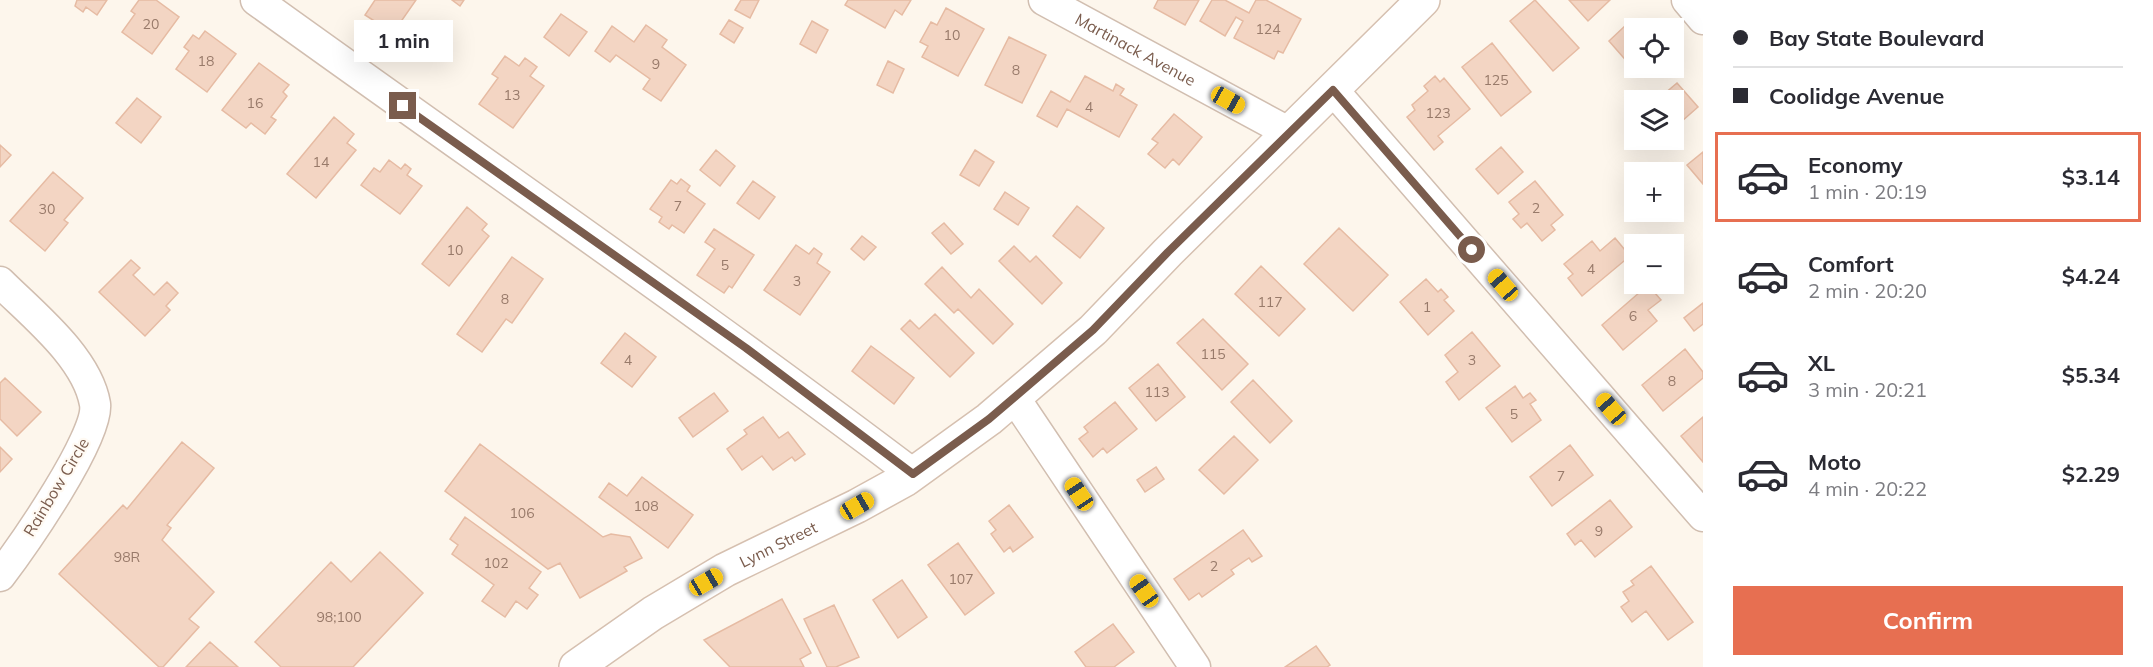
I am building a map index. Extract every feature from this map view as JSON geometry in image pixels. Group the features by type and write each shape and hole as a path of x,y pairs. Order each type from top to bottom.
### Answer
{"main road":[{"name":"Lynn Street","path":"576,667 666,604 725,570 857,506 913,474 989,419 1093,330 1168,252 1423,0"}],"street":[{"path":"256,0 746,348 913,474"},
{"name":"Martinack Avenue","path":"1044,0 1290,133"},
{"path":"1687,0 1703,19"},
{"path":"1333,90 1703,516"},
{"name":"Rainbow Circle","path":"0,282 50,330 86,379 95,405 92,428 78,455 0,576"},
{"path":"1014,397 1195,667"}],"building":[{"path":"77,0 107,0 97,15 86,7 83,12 75,6"},
{"path":"139,0 156,0 179,17 152,54 122,32 135,14 131,11"},
{"path":"375,0 416,0 393,33 365,15"},
{"path":"452,0 464,0 460,6"},
{"path":"741,0 759,0 750,18 735,10"},
{"path":"848,0 911,0 902,15 895,10 885,28 845,5"},
{"path":"1158,0 1199,0 1185,25 1154,8"},
{"path":"1212,0 1225,0 1249,13 1256,0 1266,0 1301,19 1283,53 1278,51 1274,59 1234,38 1243,21 1236,17 1225,36 1200,21"},
{"path":"1535,0 1579,48 1553,71 1510,21"},
{"path":"1569,0 1610,0 1588,21"},
{"path":"946,8 984,29 958,76 922,57 928,46 920,42 931,22 937,25"},
{"path":"561,14 587,32 569,56 544,37"},
{"path":"729,20 743,28 734,43 720,34"},
{"path":"812,21 828,30 816,53 800,44"},
{"path":"646,25 667,40 662,47 686,65 661,101 643,89 650,79 616,55 610,62 595,51 612,26 634,42"},
{"path":"1624,27 1624,58 1609,41"},
{"path":"205,31 236,54 207,92 176,69 189,51 184,47 193,35 199,39"},
{"path":"1009,37 1046,55 1022,103 985,85"},
{"path":"1492,43 1531,92 1501,116 1462,67"},
{"path":"505,56 519,66 525,58 537,67 530,76 544,86 513,128 479,104 498,78 492,74"},
{"path":"888,61 904,69 893,93 877,85"},
{"path":"259,63 289,85 283,92 287,96 271,117 276,120 265,134 251,123 246,128 222,110"},
{"path":"1085,76 1113,91 1116,84 1124,89 1120,95 1137,105 1119,137 1067,109 1057,127 1037,116 1051,91 1070,102"},
{"path":"1435,76 1440,82 1444,78 1470,109 1438,136 1443,142 1434,150 1407,117 1415,110 1412,105 1428,91 1424,86"},
{"path":"1677,83 1683,90 1669,90"},
{"path":"1684,91 1698,107 1684,119"},
{"path":"137,98 161,117 141,143 116,123"},
{"path":"1174,114 1202,137 1179,165 1173,159 1165,168 1148,154 1158,143 1152,139"},
{"path":"334,117 354,134 347,143 356,150 316,198 287,174"},
{"path":"0,145 11,155 0,167"},
{"path":"1501,147 1523,172 1498,194 1476,169"},
{"path":"716,150 735,166 720,186 700,170"},
{"path":"975,150 994,162 979,186 960,175"},
{"path":"1703,152 1703,184 1687,165"},
{"path":"389,160 401,169 405,164 411,169 407,175 422,186 400,214 361,185 374,168 380,172"},
{"path":"53,172 83,198 64,220 68,223 45,251 10,221"},
{"path":"681,179 690,186 687,191 705,204 684,233 672,225 669,229 659,222 662,217 650,209 671,180 677,184"},
{"path":"753,181 775,197 759,219 737,203"},
{"path":"1535,181 1563,215 1551,225 1555,230 1542,241 1527,223 1521,228 1513,219 1519,214 1509,202"},
{"path":"1005,192 1029,208 1018,225 994,209"},
{"path":"1077,206 1104,228 1080,258 1053,236"},
{"path":"467,207 487,224 482,230 489,236 449,286 422,264"},
{"path":"944,223 963,244 951,254 932,233"},
{"path":"1339,228 1388,275 1353,311 1304,264"},
{"path":"714,229 754,255 732,288 729,286 724,293 697,275 715,249 705,242"},
{"path":"862,236 876,247 864,260 851,249"},
{"path":"1615,238 1624,249 1624,261 1582,296 1568,278 1573,274 1564,264 1592,241 1600,251"},
{"path":"796,245 809,254 814,248 822,254 817,263 830,272 800,315 764,290"},
{"path":"1014,246 1030,262 1036,256 1062,283 1042,304 999,261"},
{"path":"512,257 543,279 512,323 506,319 482,352 457,334"},
{"path":"131,260 140,268 133,275 154,295 167,282 178,293 166,306 170,310 145,336 99,292"},
{"path":"1261,266 1305,309 1279,336 1235,294"},
{"path":"942,267 971,298 979,289 1013,324 993,344 958,309 954,313 925,284"},
{"path":"1426,279 1438,292 1441,289 1448,297 1444,300 1454,311 1428,335 1400,302"},
{"path":"1638,294 1656,294 1661,300 1648,310 1657,321 1623,350 1602,325"},
{"path":"1703,303 1703,324 1694,331 1684,318"},
{"path":"935,314 974,353 950,377 901,329 910,320 919,329"},
{"path":"1203,319 1248,364 1222,390 1177,343"},
{"path":"1472,332 1500,366 1459,400 1446,382 1458,372 1445,355"},
{"path":"625,333 656,357 632,387 601,363"},
{"path":"871,346 914,378 894,404 852,371"},
{"path":"1685,349 1703,372 1703,378 1663,411 1642,385"},
{"path":"1158,364 1185,397 1156,421 1129,388"},
{"path":"5,378 41,412 17,436 0,419 0,383"},
{"path":"1253,380 1292,421 1270,443 1231,402"},
{"path":"1515,386 1523,398 1530,393 1536,400 1530,404 1541,420 1512,442 1486,408"},
{"path":"714,393 728,411 693,437 679,418"},
{"path":"1115,402 1137,429 1107,453 1103,448 1093,457 1079,439 1088,432 1084,427"},
{"path":"763,417 779,438 788,432 805,454 795,461 792,457 773,470 762,456 742,470 727,449 747,434 744,430"},
{"path":"1703,417 1703,462 1681,436"},
{"path":"1234,436 1258,460 1224,494 1199,470"},
{"path":"182,442 214,468 167,525 171,528 162,540 214,592 189,619 199,627 163,667 159,667 59,574 123,505 127,509"},
{"path":"480,444 603,537 611,534 630,537 642,558 624,567 627,571 580,598 560,563 548,569 445,491"},
{"path":"1570,445 1593,475 1552,506 1530,477"},
{"path":"0,447 12,459 0,472"},
{"path":"1156,467 1164,479 1145,492 1137,480"},
{"path":"642,477 693,515 668,548 599,497 609,483 627,496"},
{"path":"1610,500 1632,527 1595,557 1581,540 1575,545 1567,534"},
{"path":"1009,505 1033,537 1013,552 1010,547 1004,552 991,534 996,530 989,521"},
{"path":"465,517 541,572 529,588 538,595 527,609 516,601 505,617 482,601 494,585 452,554 458,545 450,539"},
{"path":"1243,530 1262,556 1252,562 1249,558 1231,570 1234,574 1202,597 1199,593 1189,600 1174,579"},
{"path":"958,543 994,593 965,615 928,565"},
{"path":"380,552 423,593 353,667 281,667 255,642 331,562 351,582"},
{"path":"1651,566 1693,622 1668,640 1646,611 1632,622 1621,607 1629,601 1623,592 1634,585 1631,581"},
{"path":"902,580 927,617 898,638 873,600"},
{"path":"782,599 811,653 800,659 804,667 730,667 704,640"},
{"path":"834,605 859,657 836,667 827,667 804,619"},
{"path":"1113,624 1134,652 1114,667 1086,667 1075,652"},
{"path":"210,642 238,667 186,667"},
{"path":"1316,646 1330,665 1327,667 1285,667"}],"route":[{"path":"403,106 746,348 913,474 989,419 1093,330 1168,252 1333,90 1472,250"}]}
